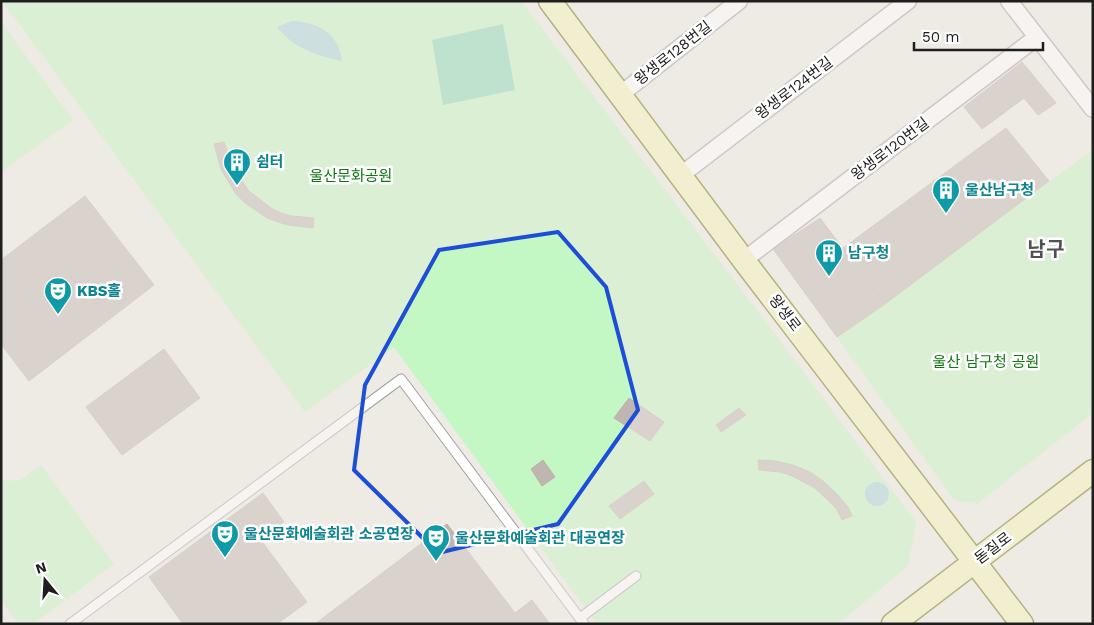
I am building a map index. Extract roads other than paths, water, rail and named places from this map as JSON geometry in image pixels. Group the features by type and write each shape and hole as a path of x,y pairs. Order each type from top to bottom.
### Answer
{"main road":[{"name":"왕생로","path":"550,1 744,260 1022,624"},
{"name":"돋질로","path":"893,624 1093,472"}],"street":[{"name":"왕생로128번길","path":"621,94 721,7 739,1"},
{"name":"왕생로124번길","path":"681,175 908,1"},
{"path":"1009,1 1093,109"},
{"name":"왕생로120번길","path":"744,260 1037,37"}],"lane":[{"path":"70,624 401,378 582,621 636,576"}],"water":[{"path":"292,21 310,24 326,31 337,43 342,61 315,54 298,46 277,27"},
{"path":"877,482 885,486 889,494 885,502 877,506 869,502 865,494 869,486"}],"place":[{"name":"쉼터","path":"237,186"},
{"name":"울산남구청","path":"946,214"},
{"name":"남구청","path":"829,277"},
{"name":"KBS홀","path":"58,315"},
{"name":"울산문화예술회관 소공연장","path":"225,558"},
{"name":"울산문화예술회관 대공연장","path":"436,562"}],"district":[{"name":"남구","path":"1046,249"}],"park label":[{"name":"울산문화공원","path":"351,176"},
{"name":"울산 남구청 공원","path":"986,362"}]}
